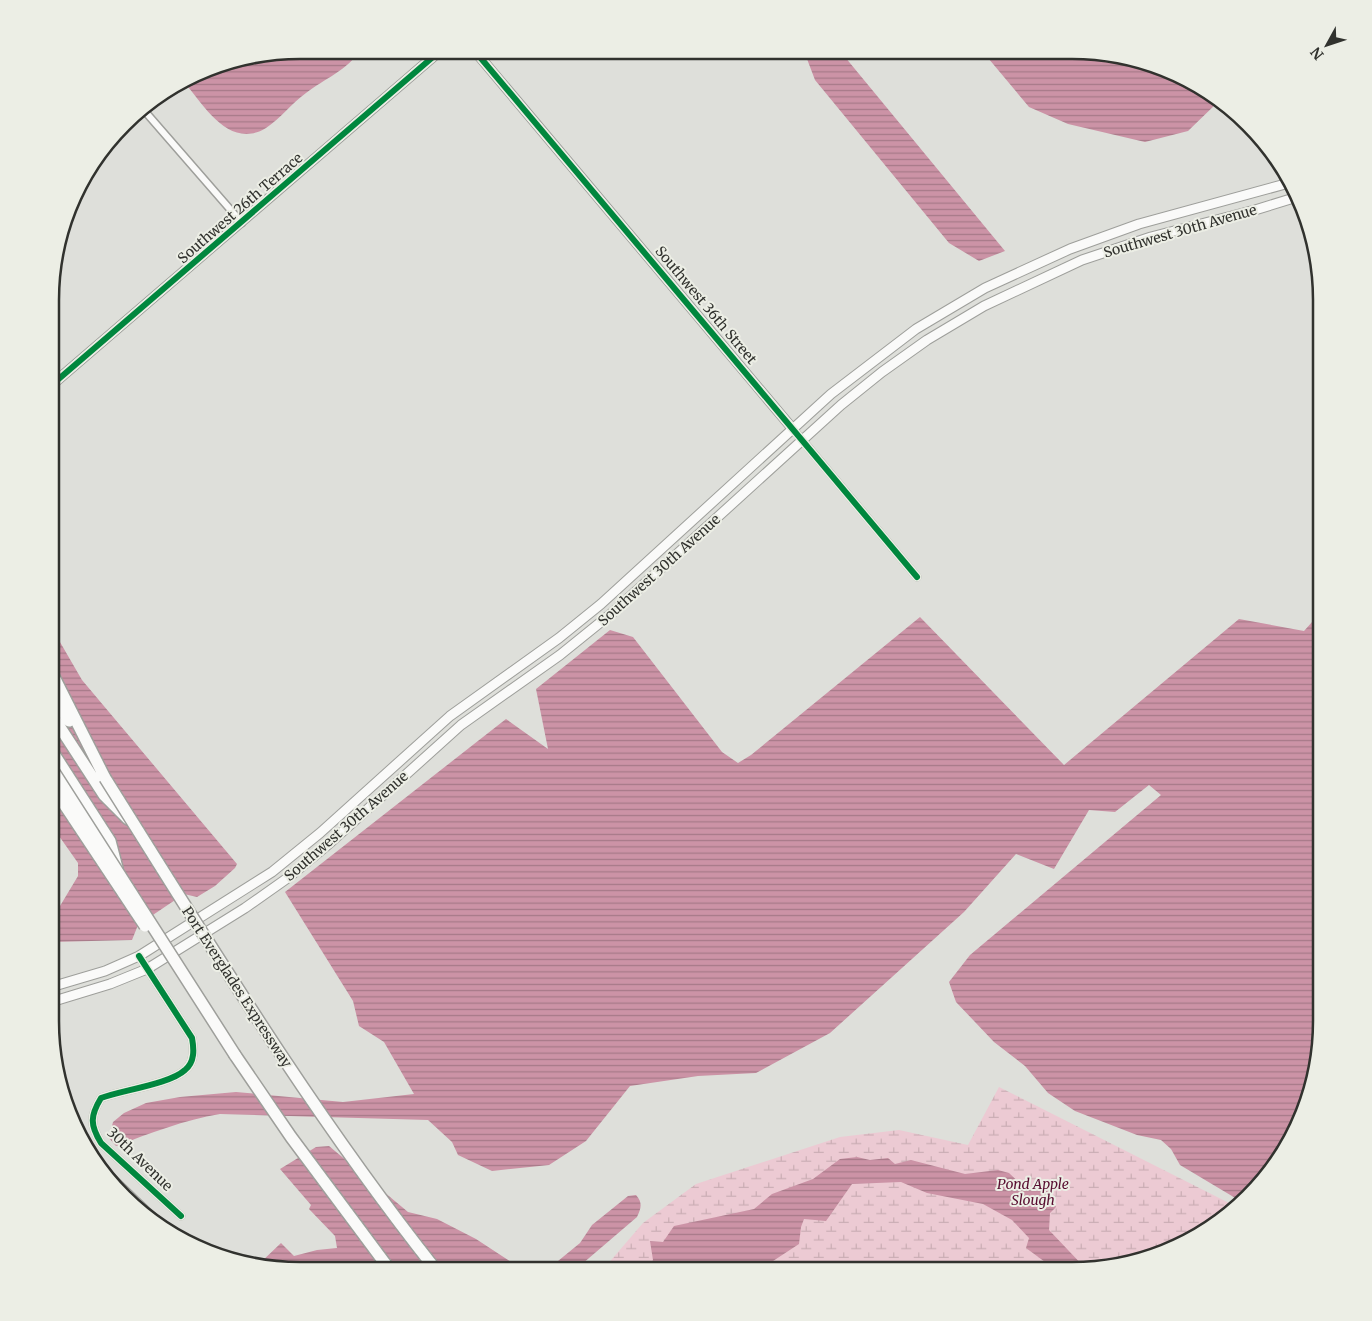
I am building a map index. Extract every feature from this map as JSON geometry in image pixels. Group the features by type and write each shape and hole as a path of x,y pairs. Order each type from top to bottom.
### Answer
{"highway":[{"path":"59,687 105,778"},
{"name":"Port Everglades Expressway","path":"59,705 318,1111 388,1210 430,1262"},
{"path":"59,726 104,795 134,825"},
{"path":"59,762 110,841 117,868"},
{"path":"59,780 235,1055"},
{"path":"59,797 115,882 291,1137 384,1262"}],"main road":[{"name":"Southwest 26th Terrace","path":"59,379 431,59"},
{"name":"Southwest 36th Street","path":"482,59 792,428"},
{"name":"Southwest 30th Avenue","path":"59,984 105,971 139,956 256,884 299,851 436,728 566,632 638,571 792,428 838,388 894,344 944,311 1008,276 1086,242 1139,224 1284,185"},
{"name":"Southwest 30th Avenue","path":"59,1000 110,984 147,969 245,908 310,860 440,743 504,693 570,647 647,581 802,440 855,394 906,354 965,317 1033,282 1082,260 1151,237 1291,199"},
{"path":"638,571 647,581"}],"street":[{"path":"147,113 242,223"},
{"name":"Southwest 36th Street","path":"792,428 917,577"},
{"name":"30th Avenue","path":"139,956 192,1038 195,1052 186,1070 171,1078 101,1098 94,1110 93,1128 101,1143 181,1216"}],"green space":[{"name":"Pond Apple Slough","path":"999,1087 1230,1204 1206,1222 1165,1244 1120,1258 1088,1262 609,1262 643,1223 696,1184 840,1137 899,1130 968,1145"}],"shaded area":[{"path":"284,59 353,59 301,97 266,128 253,133 241,133 230,129 219,122 188,87 207,77 237,67"},
{"path":"807,59 847,59 1005,251 979,261 949,243 815,80"},
{"path":"989,59 1088,59 1120,63 1165,77 1193,91 1215,105 1188,131 1145,142 1068,124 1029,107"},
{"path":"920,617 1064,765 1239,619 1304,631 1313,621 1313,1037 1309,1069 1295,1114 1281,1142 1264,1168 1236,1198 1180,1165 1171,1149 1161,1140 1137,1135 1075,1111 1048,1093 1025,1066 994,1042 956,1002 949,982 970,955 1161,795 1149,785 1115,812 1089,810 1054,869 1016,854 964,912 830,1033 756,1073 698,1076 630,1086 586,1141 549,1165 492,1171 458,1155 452,1142 428,1120 220,1114 181,1123 116,1146 109,1138 113,1122 124,1113 146,1103 180,1097 236,1092 343,1102 414,1094 384,1042 359,1026 353,1001 285,892 506,719 548,749 536,689 610,630 633,637 722,752 738,763 751,755"},
{"path":"59,640 82,680 237,864 215,886 197,897 184,894 138,925 132,940 59,942 59,908 78,876 78,863 59,836"},
{"path":"329,1146 408,1212 437,1219 476,1239 511,1262 284,1262 264,1259 281,1243 294,1256 317,1250 337,1248 335,1236 309,1209 311,1205 280,1169 316,1147"},
{"path":"857,1157 870,1160 888,1158 895,1164 911,1160 965,1174 998,1170 1009,1173 1026,1189 1050,1191 1056,1207 1050,1213 1049,1230 1079,1262 1045,1262 1026,1248 1029,1238 1012,1220 983,1204 927,1193 901,1182 852,1184 826,1221 804,1219 799,1244 773,1262 652,1262 650,1241 663,1242 674,1226 754,1209 772,1194 813,1179 840,1159"},
{"path":"636,1195 640,1201 641,1206 637,1217 584,1262 557,1262 580,1243 592,1225 628,1196"}],"cycle path":[{"path":"59,379 431,59"},
{"path":"482,59 917,577"},
{"path":"139,956 192,1038 193,1051 191,1063 185,1070 169,1079 101,1098 93,1115 93,1126 101,1143 181,1216"}]}
